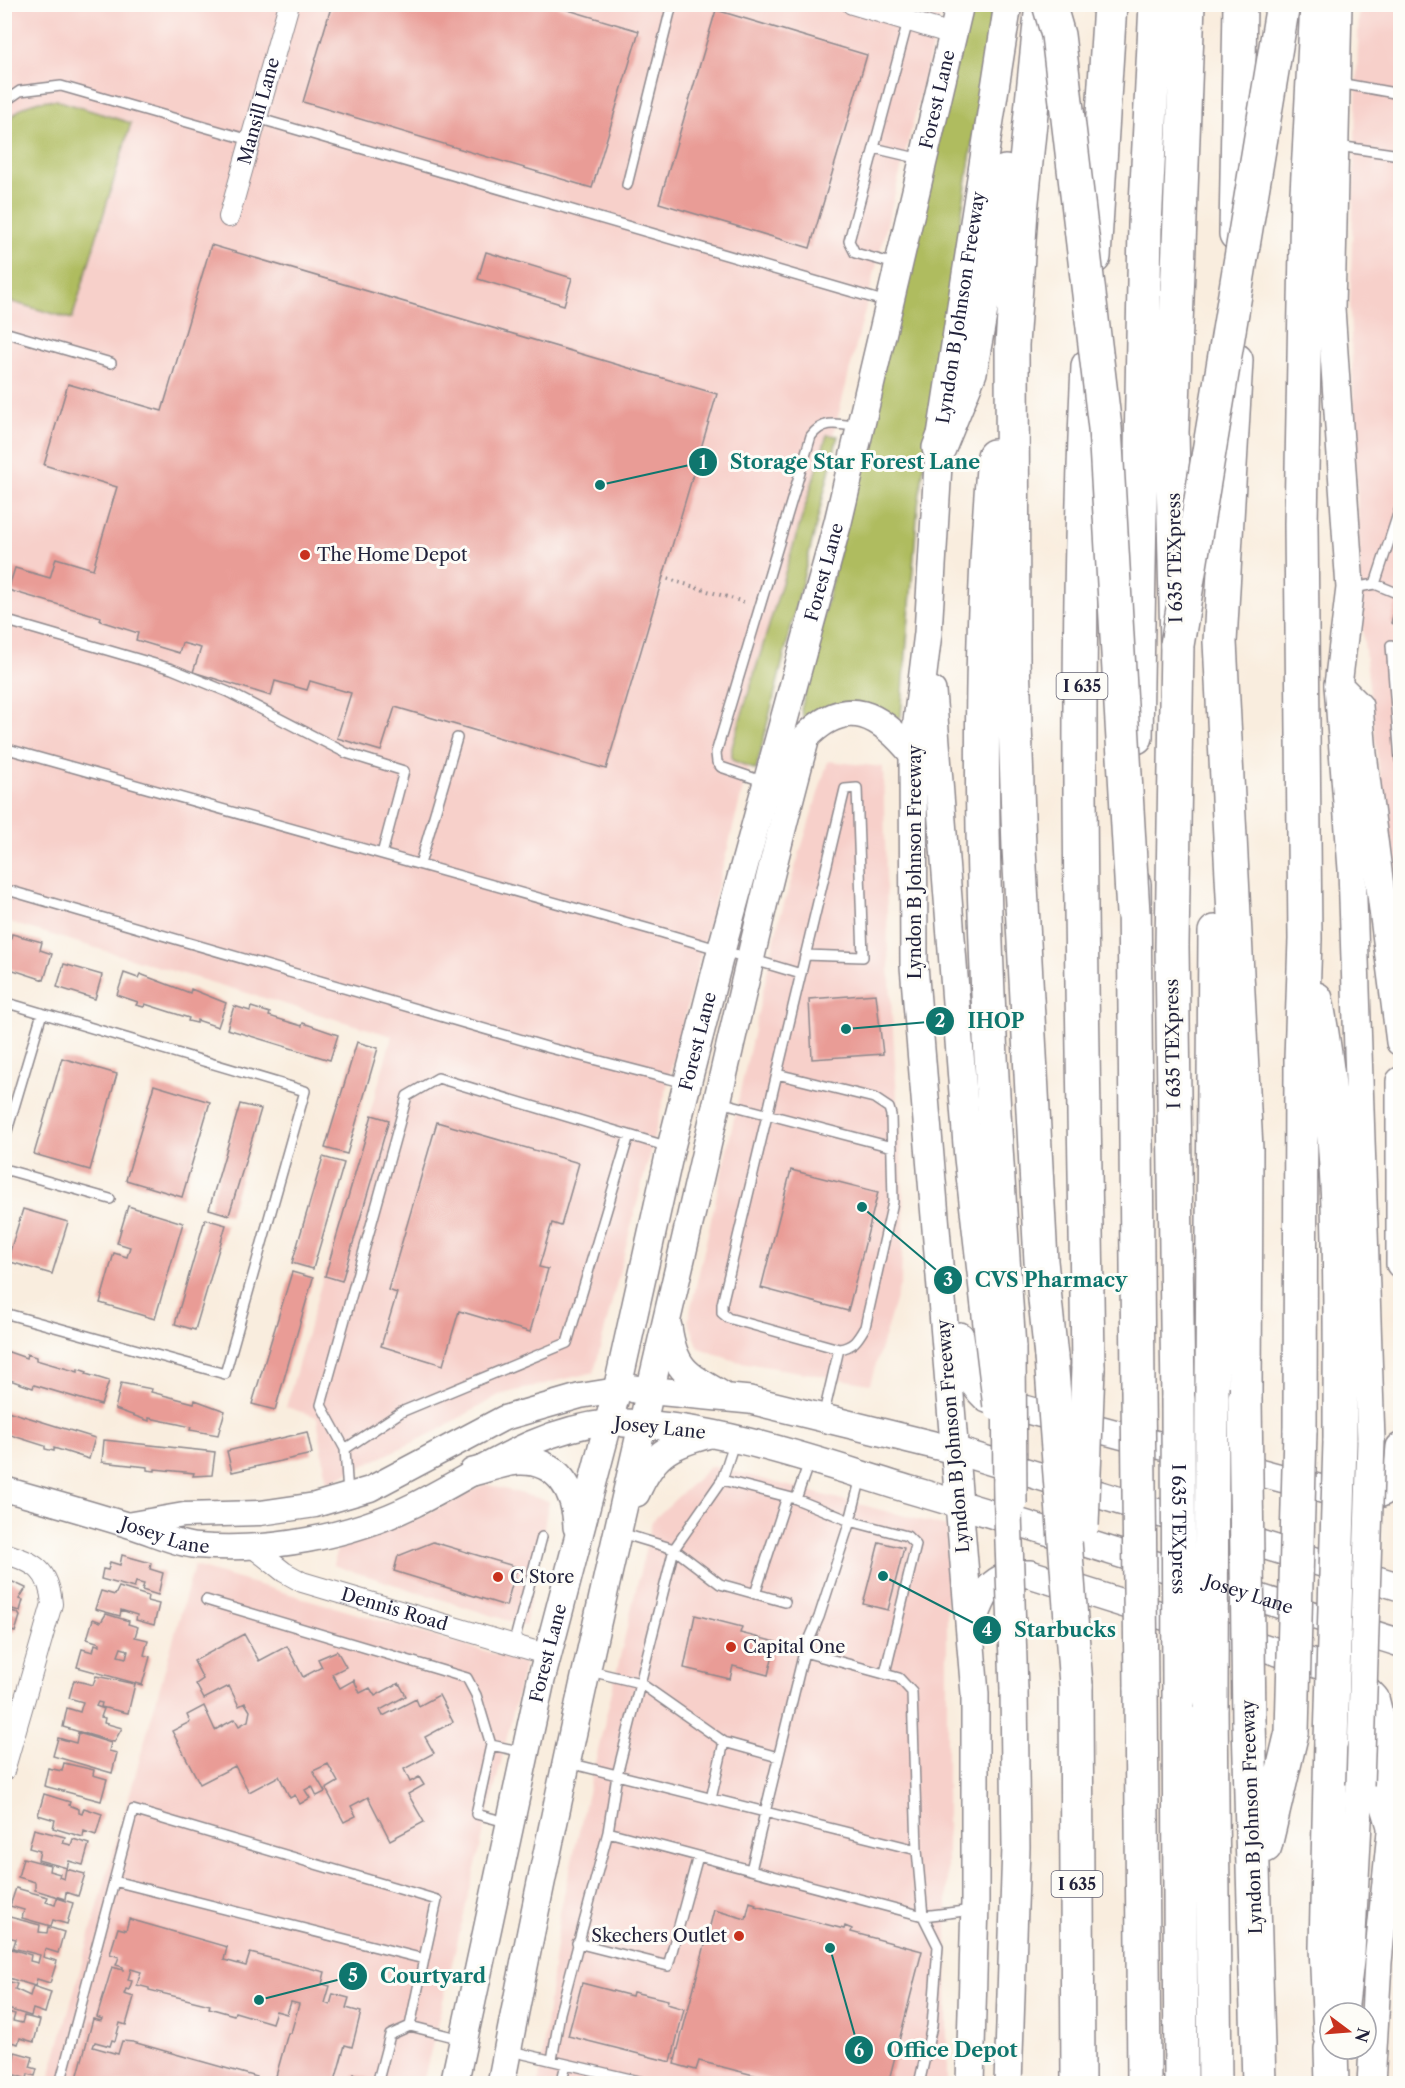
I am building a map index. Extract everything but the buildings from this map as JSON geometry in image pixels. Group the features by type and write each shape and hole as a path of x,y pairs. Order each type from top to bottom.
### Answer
{"highway":[{"path":"939,448 970,372 998,217 1030,4"},
{"path":"1042,4 1021,211 1012,345 1013,660 1019,848 1041,1261 1051,1357 1076,1685"},
{"path":"1049,4 1058,35 1105,428 1133,913"},
{"name":"I 635","path":"1078,2084 1076,1685 1088,1368 1081,887 1085,427 1110,4"},
{"name":"I 635 TEXpress","path":"1144,2084 1133,913 1145,225 1156,4"},
{"name":"I 635 TEXpress","path":"1181,2084 1172,946 1177,645 1172,432 1188,4"},
{"name":"Lyndon B Johnson Freeway","path":"1239,4 1236,143 1236,365 1220,642 1246,1149 1245,1398 1259,2084"},
{"path":"1177,645 1283,4"},
{"path":"1255,1889 1292,1732 1300,1431 1301,1059 1305,939 1302,841 1301,524 1306,241 1333,5"},
{"path":"1010,1504 999,1345 983,850 982,662 987,533 998,406 1012,345"},
{"path":"1215,2084 1211,1707 1212,1121 1220,642"},
{"path":"1305,939 1328,1063 1355,1442 1331,1741 1326,1947 1328,2001"},
{"path":"1332,2061 1335,2084"}],"main road":[{"name":"Forest Lane","path":"501,2084 567,1762 649,1390 749,959 779,787 838,522 960,4"},
{"name":"Lyndon B Johnson Freeway","path":"970,2084 975,1694 972,1629 939,1279 914,966 913,754 928,633 939,448 1008,4"},
{"path":"1333,5 1336,82 1330,309 1362,586 1338,685 1352,869 1355,1442 1360,1785 1351,1952 1345,2001"},
{"path":"928,633 968,1158 999,1345"},
{"path":"1338,685 1359,706 1392,911 1401,1042"},
{"path":"779,787 806,737 819,723 835,715 867,715 883,722 913,754"},
{"name":"Forest Lane","path":"454,2084 525,1752 617,1390 687,1083 721,951 779,787"},
{"path":"1401,1082 1401,1264"},
{"path":"939,1279 957,1313 964,1365 970,1383 987,1399 1359,1499 1382,1496 1392,1487 1398,1474 1401,1447"},
{"path":"667,1317 672,1353 676,1361 695,1379 723,1396"},
{"name":"Josey Lane","path":"617,1390 649,1390 723,1396 954,1450 1401,1587"},
{"name":"Josey Lane","path":"609,1422 642,1423 723,1436 810,1460 959,1504 1401,1643"},
{"path":"618,1532 649,1466 659,1454 687,1440 723,1436"},
{"path":"473,1472 516,1461 538,1462 555,1470 570,1490 577,1512 578,1539"},
{"path":"1008,2084 1016,1847 1010,1504"},
{"path":"972,1629 980,1604 989,1588 1011,1573 1030,1574 1354,1676 1375,1698 1382,1726 1380,1790 1393,1833"},
{"path":"1371,2084 1378,1962 1401,1742"},
{"path":"525,1752 567,1762"},
{"path":"463,2040 507,2050"},
{"path":"1335,2084 1339,2061"}],"street":[{"name":"Mansill Lane","path":"229,217 289,4"},
{"path":"852,4 952,34"},
{"name":"Josey Lane","path":"127,1525 184,1515 260,1513 315,1504 370,1489 418,1465 465,1436 504,1418 580,1396 617,1390"},
{"name":"Josey Lane","path":"127,1525 195,1546 251,1546 317,1537 359,1526 413,1506 507,1452 545,1437 592,1424 609,1422"},
{"path":"4,1489 127,1525"},
{"path":"348,1495 359,1526"},
{"name":"Dennis Road","path":"251,1546 284,1572 302,1582 548,1655"},
{"path":"4,1553 26,1560 41,1570 50,1584 52,1604 4,1771"}],"lane":[{"path":"627,185 672,4"},
{"path":"898,265 855,253 849,241 908,21"},
{"path":"1336,82 1401,94"},
{"path":"4,102 20,91 61,86 250,140"},
{"path":"257,118 890,303"},
{"path":"1335,145 1401,155"},
{"path":"874,148 923,160"},
{"path":"4,333 111,363"},
{"path":"779,787 721,767 717,762 717,753 811,436 816,429 829,423 860,427"},
{"path":"1399,594 1362,586 1401,508"},
{"path":"4,620 172,669 228,692 346,753 404,771 382,854"},
{"path":"1401,648 1391,645 1401,760"},
{"path":"420,864 457,738"},
{"path":"4,748 420,864 801,974"},
{"path":"777,1074 883,1102 889,1108 891,1115 893,1202 866,1327 856,1343 839,1349 728,1318 722,1313 724,1295 805,955 845,789 857,788 863,957 805,955"},
{"path":"4,889 550,1048 687,1083"},
{"path":"4,1002 305,1091 225,1374 4,1313"},
{"path":"4,1141 42,1013"},
{"path":"348,1495 345,1449 321,1405 407,1096 438,1078 671,1147"},
{"path":"717,1101 892,1147"},
{"path":"345,1449 401,1412 567,1343 629,1135"},
{"path":"4,1169 110,1199"},
{"path":"823,1418 839,1349"},
{"path":"552,2060 560,2013 608,1832 617,1775 674,1549 722,1480 723,1436"},
{"path":"755,1594 791,1498 810,1460"},
{"path":"751,1870 804,1652 819,1617 850,1521 862,1475"},
{"path":"722,1480 791,1498 850,1521 907,1536 916,1545 885,1673"},
{"path":"618,1532 674,1549 720,1584 785,1602"},
{"path":"513,1646 542,1537"},
{"path":"206,1600 467,1678 476,1695 491,1744 476,1814 509,1823"},
{"path":"804,1652 899,1678 912,1692 917,1850 923,1916 938,1946 932,2026 919,2084"},
{"path":"588,1671 640,1683 724,1742 778,1757"},
{"path":"711,1798 724,1742"},
{"path":"491,1744 525,1752"},
{"path":"567,1762 917,1850"},
{"path":"60,2084 133,1810 437,1900 410,2026"},
{"path":"608,1832 923,1916 974,1910"},
{"path":"577,1943 668,1966 698,1856"},
{"path":"114,1881 424,1959"},
{"path":"377,2084 390,2035 410,2026 463,2040"},
{"path":"507,2050 652,2084"},
{"path":"561,2084 566,2064"}],"path":[{"path":"662,577 760,607"}],"shaded area":[{"path":"4,5 943,5 594,1372 499,1395 437,1431 327,1483 317,1417 286,1407 392,1036 5,921"},
{"path":"1359,5 1400,5 1400,954 1362,625 1350,309"},
{"path":"828,761 883,767 888,949 904,1212 901,1281 870,1384 735,1361 699,1348 688,1321 779,920"},
{"path":"711,1466 947,1527 947,2083 539,2084 560,1912 652,1521"},
{"path":"485,1484 549,1501 525,1626 333,1565 338,1548 418,1519"},
{"path":"194,1566 525,1663 423,2083 48,2084"}],"green space":[{"path":"969,5 993,5 918,506 901,716 898,719 884,710 862,705 804,719 801,710"},
{"path":"56,100 131,123 72,319 5,300 5,126 16,113 27,105"},
{"path":"827,435 838,436 756,770 732,760 732,747"}],"place":[{"name":"Storage Star Forest Lane","path":"600,485"},
{"name":"The Home Depot","path":"305,555"},
{"name":"IHOP","path":"846,1029"},
{"name":"CVS Pharmacy","path":"862,1207"},
{"name":"Starbucks","path":"883,1576"},
{"name":"C Store","path":"498,1577"},
{"name":"Capital One","path":"731,1647"},
{"name":"Skechers Outlet","path":"739,1936"},
{"name":"Office Depot","path":"830,1948"},
{"name":"Courtyard","path":"259,2000"}]}
